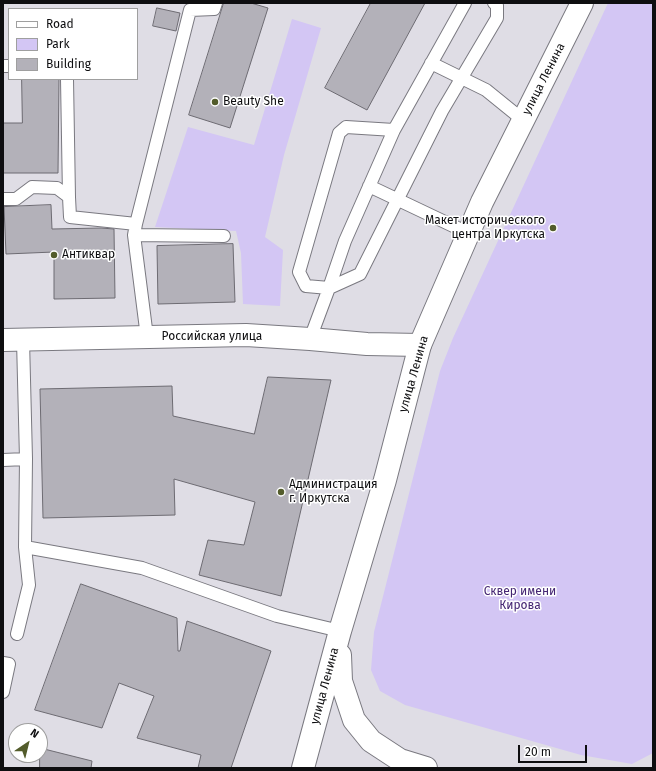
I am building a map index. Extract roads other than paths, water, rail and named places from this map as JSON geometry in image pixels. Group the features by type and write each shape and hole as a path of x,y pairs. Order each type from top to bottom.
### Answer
{"main road":[{"name":"улица Ленина","path":"304,768 340,631 385,480 420,345 482,202 582,3"},
{"name":"Российская улица","path":"13,340 246,335 367,344 420,345"},
{"path":"340,631 341,681 354,720 372,741 400,760 426,768"}],"lane":[{"path":"147,337 135,230 190,10 214,9 216,3"},
{"path":"310,339 345,241 394,130 465,3"},
{"path":"394,130 346,127 339,133 299,272 306,286 329,288 360,274 442,111 460,78 497,18 497,4 494,3"},
{"path":"431,63 486,90 524,120"},
{"path":"67,80 68,197 70,217 135,230 224,236"},
{"path":"369,186 468,233"},
{"path":"3,199 16,199 32,187 57,188 68,197"},
{"path":"13,340 26,459 25,547 30,585 17,634"},
{"path":"3,460 26,459"},
{"path":"25,547 142,568 278,616 340,631"},
{"path":"3,663 9,664 3,692"}],"place":[{"name":"Beauty She","path":"215,102"},
{"name":"Макет исторического центра Иркутска","path":"553,228"},
{"name":"Антиквар","path":"54,255"},
{"name":"Администрация г. Иркутска","path":"281,492"}],"park label":[{"name":"Сквер имени Кирова","path":"520,599"}]}
